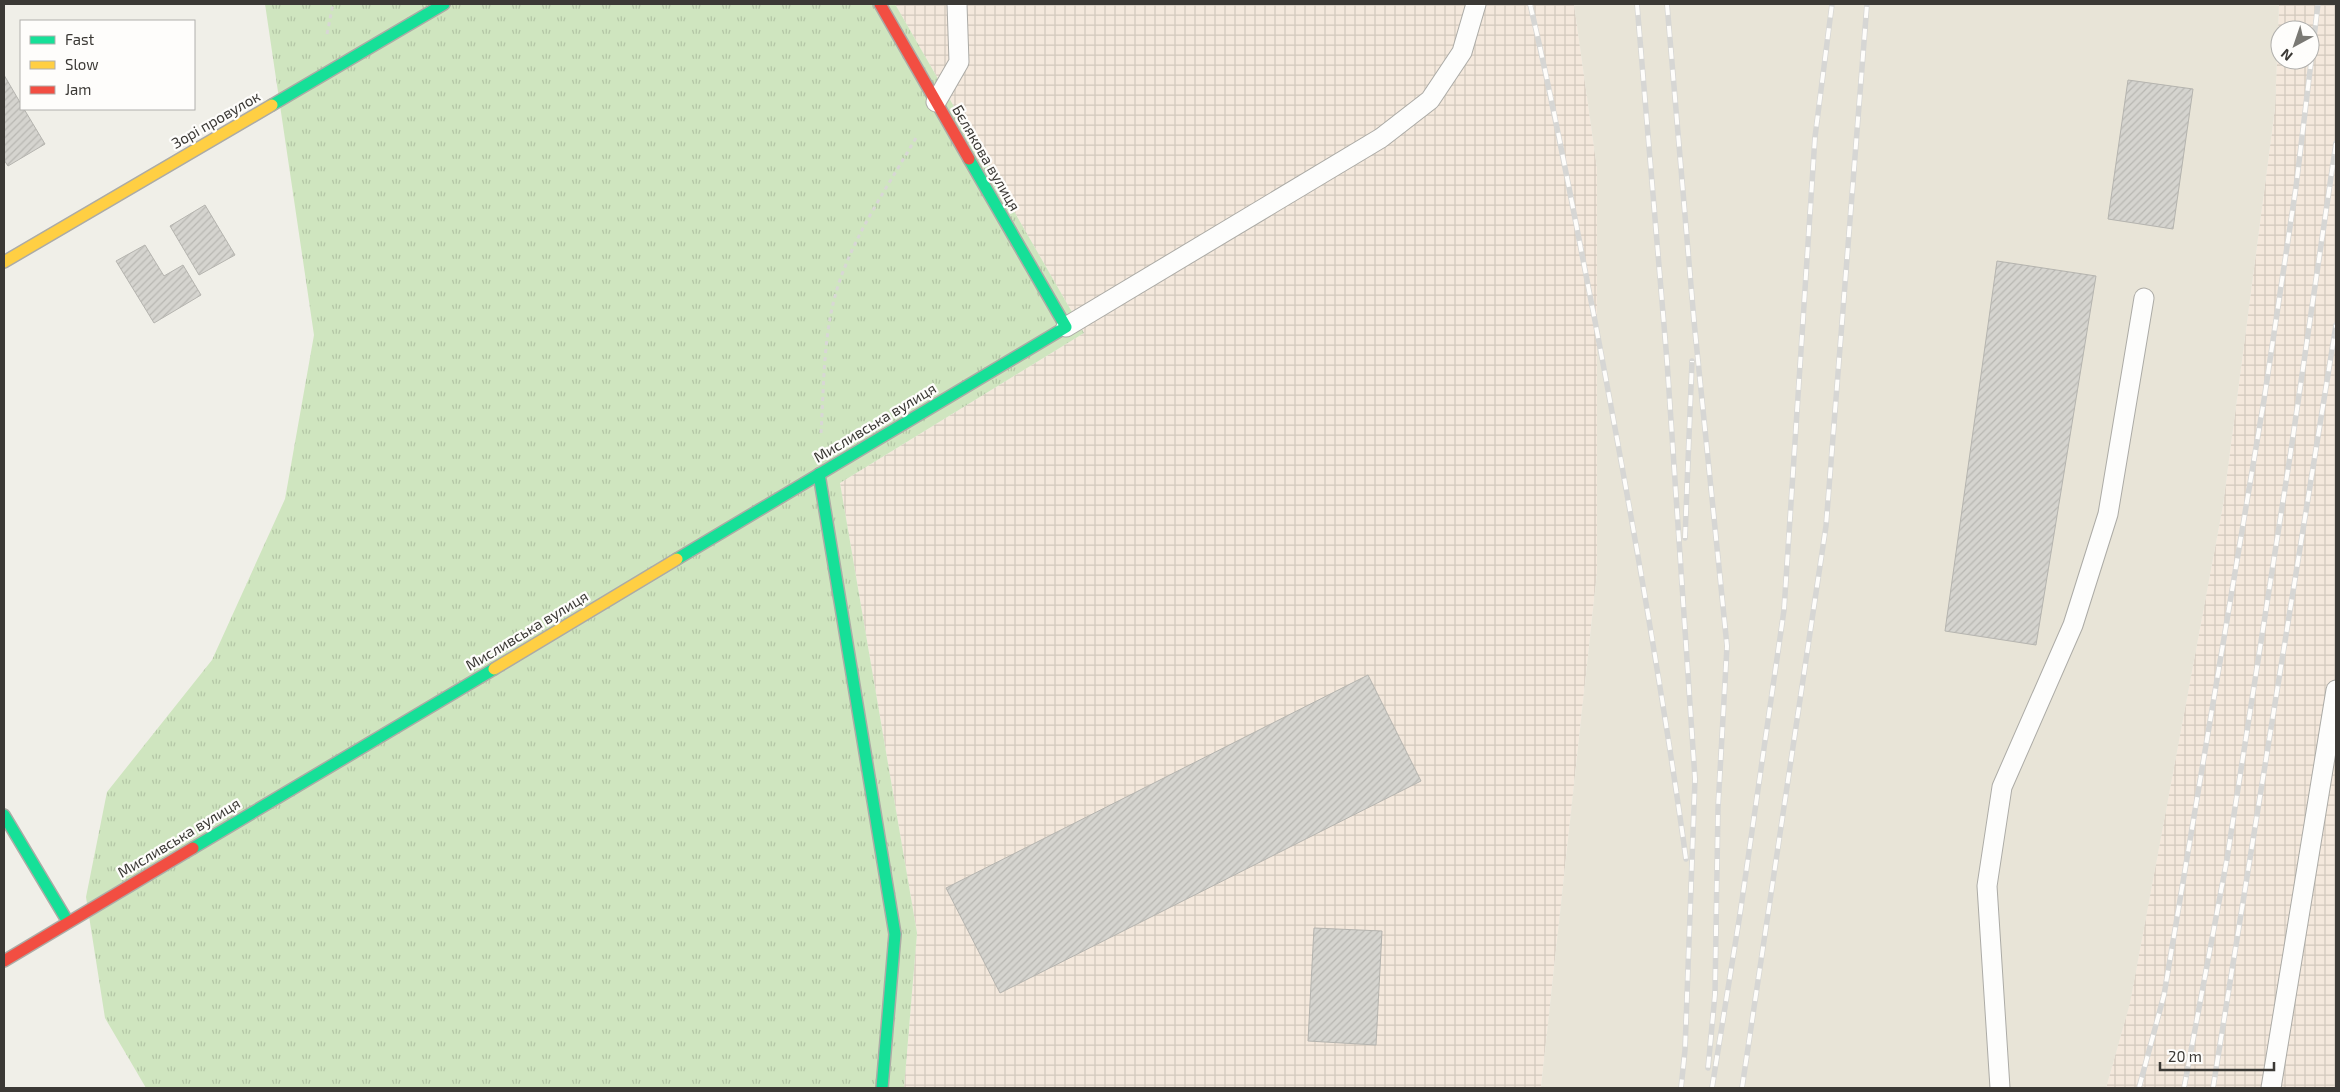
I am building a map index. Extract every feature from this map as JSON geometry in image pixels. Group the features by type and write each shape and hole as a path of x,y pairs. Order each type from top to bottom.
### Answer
{"street":[{"name":"Зорі провулок","path":"4,262 444,4"},
{"name":"Бєлякова вулиця","path":"880,4 1066,327"},
{"name":"Мисливська вулиця","path":"4,961 1066,327"},
{"path":"819,474 895,934 882,1088"},
{"path":"4,815 68,922"}],"lane":[{"path":"936,102 959,62 957,4"},
{"path":"1066,327 1381,138 1430,100 1462,52 1476,4"},
{"path":"2000,1088 1987,886 2002,787 2073,625 2108,514 2144,298"},
{"path":"2271,1088 2336,690"}],"path":[{"path":"819,474 827,340 837,290 853,248 936,102"}],"shaded area":[{"path":"895,4 1574,4 1597,168 1597,573 1541,1088 904,1088 917,933 840,483 1084,333"},
{"path":"1574,4 2279,4 2278,20 2270,20 2270,70 2276,70 2275,108 2223,505 2130,1003 2106,1088 1541,1088 1597,573 1597,168"},
{"path":"2279,4 2336,4 2336,1088 2106,1088 2130,1002 2223,505 2275,108 2276,70 2320,70 2320,20 2278,20"}],"green space":[{"path":"265,4 895,4 1084,333 840,483 917,933 904,1088 146,1088 105,1018 86,897 107,792 212,660 285,499 314,335"}],"building":[{"path":"4,75 20,102 20,110 25,110 45,144 8,166 4,160"},
{"path":"2128,80 2193,89 2173,229 2108,219"},
{"path":"205,205 235,255 199,275 170,226"},
{"path":"145,245 164,276 183,265 201,295 154,323 116,261"},
{"path":"1997,261 2096,276 2036,645 1945,631"},
{"path":"1368,675 1421,781 1000,993 946,888"},
{"path":"1314,928 1382,931 1376,1045 1308,1041"}],"railway":[{"path":"1530,4 1564,162 1620,455 1655,657 1686,859"},
{"path":"1637,4 1667,361 1695,779 1685,1050 1681,1088"},
{"path":"1667,4 1694,321 1727,646 1718,808 1715,994 1708,1068"},
{"path":"1712,1088 1740,914 1784,610 1815,137 1832,4"},
{"path":"1742,1088 1826,526 1867,4"},
{"path":"2139,1088 2164,995 2264,400 2296,187 2318,4"},
{"path":"2184,1088 2227,859 2291,450 2336,143"},
{"path":"2213,1088 2336,325"},
{"path":"1685,538 1692,361"}],"traffic: fast":[{"path":"272,105 444,4"},
{"path":"677,559 1066,327 969,159"},
{"path":"819,474 895,934 882,1088"},
{"path":"193,848 494,669"},
{"path":"4,815 68,922"}],"traffic: slow":[{"path":"4,262 272,105"},
{"path":"494,669 677,559"}],"traffic: jam":[{"path":"880,4 969,159"},
{"path":"4,961 193,848"}]}
